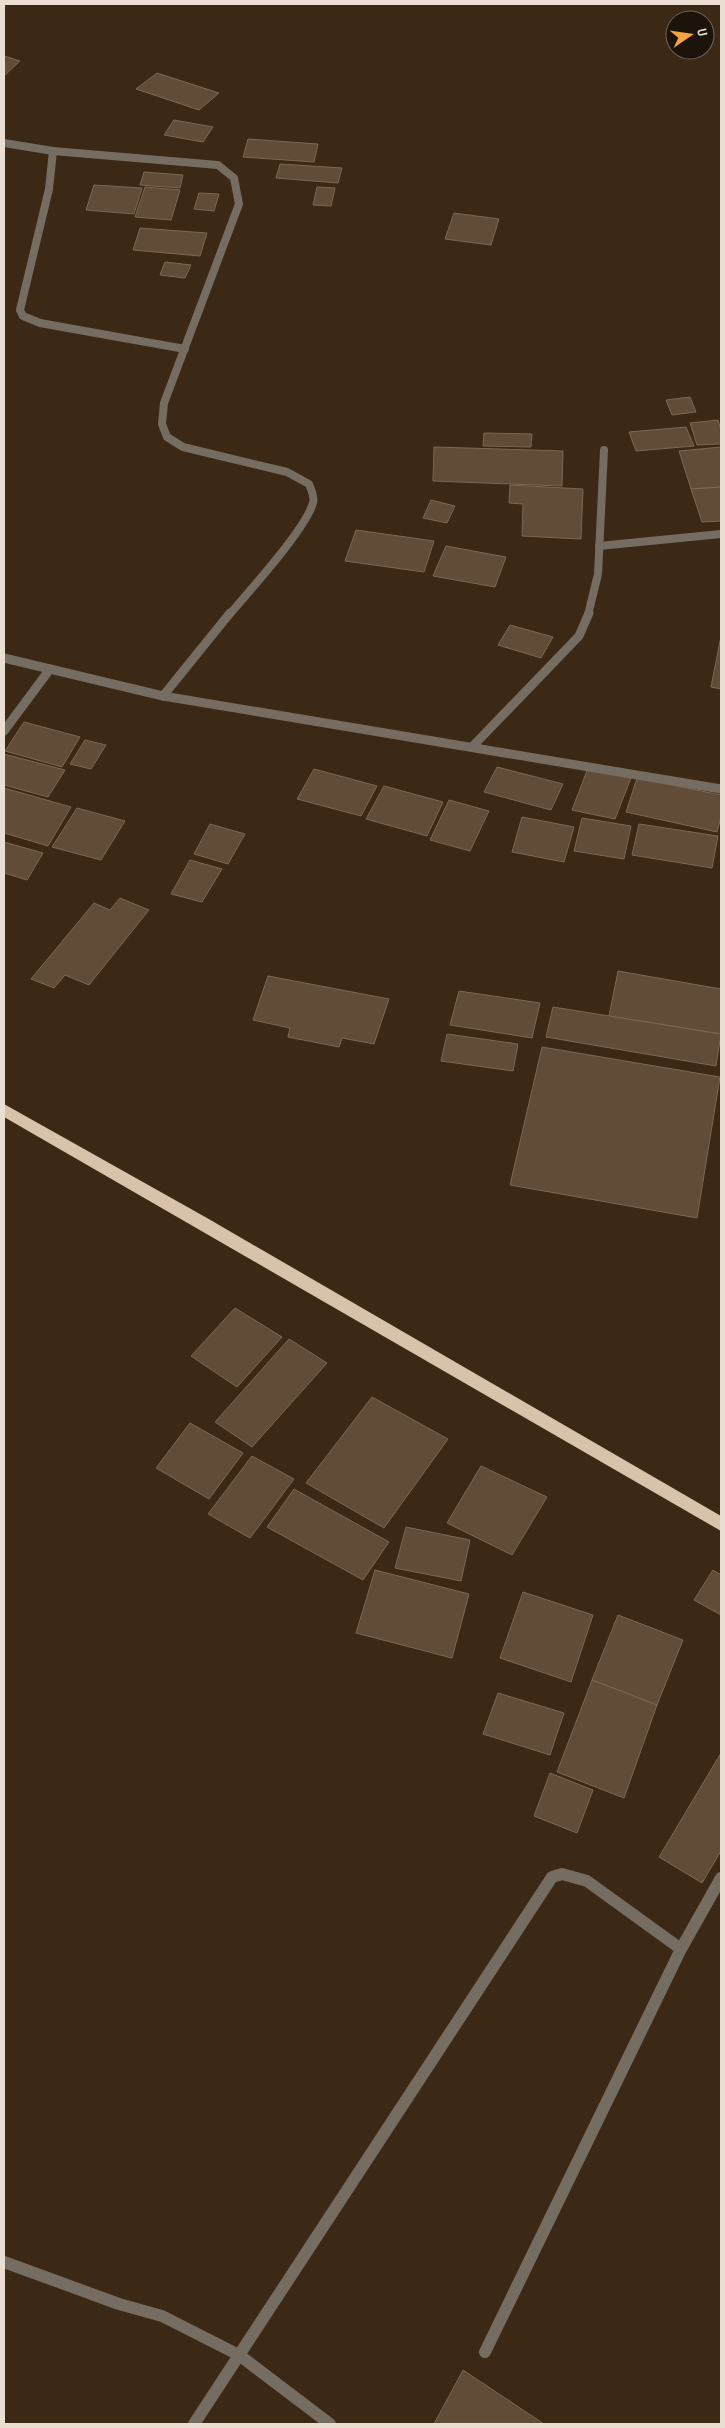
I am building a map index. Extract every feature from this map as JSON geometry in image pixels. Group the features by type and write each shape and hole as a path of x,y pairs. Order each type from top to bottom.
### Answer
{"highway":[{"path":"4,1110 210,1227 721,1524"}],"street":[{"path":"4,143 53,151 218,165 234,178 239,204 164,403 162,424 167,437 183,447 287,472 308,484 314,500 309,513 286,545 163,696"},
{"path":"53,151 49,189 20,310 22,316 40,323 185,349"},
{"path":"472,746 580,636 592,608 598,574 604,450"},
{"path":"599,546 721,534"},
{"path":"4,658 163,696 721,789"},
{"path":"4,731 50,669"},
{"path":"194,2424 552,1877 562,1874 587,1881 681,1949"},
{"path":"485,2352 681,1949 721,1878"},
{"path":"4,2262 118,2304 162,2316 239,2355 330,2424"}],"building":[{"path":"4,56 20,61 4,76"},
{"path":"157,73 219,93 199,110 136,89"},
{"path":"174,120 213,127 203,142 164,135"},
{"path":"248,139 318,144 314,162 243,157"},
{"path":"280,164 342,168 338,183 276,178"},
{"path":"144,172 183,175 180,188 140,185"},
{"path":"94,185 142,188 134,214 86,210"},
{"path":"145,187 180,190 171,220 135,217"},
{"path":"317,187 335,188 331,206 313,205"},
{"path":"199,193 219,194 214,211 194,209"},
{"path":"454,213 499,219 491,245 445,239"},
{"path":"140,228 207,233 200,256 133,250"},
{"path":"165,262 191,265 185,278 160,275"},
{"path":"690,397 696,412 672,415 666,400"},
{"path":"718,420 721,430 721,444 697,445 690,423"},
{"path":"686,427 694,446 636,451 629,432"},
{"path":"484,433 532,434 531,447 483,446"},
{"path":"434,447 563,451 562,486 433,481"},
{"path":"721,447 721,487 691,489 679,451"},
{"path":"510,485 583,489 581,539 522,536 523,504 509,503"},
{"path":"721,487 721,521 702,522 691,489"},
{"path":"431,500 455,506 447,523 423,518"},
{"path":"356,530 434,541 424,572 345,561"},
{"path":"446,546 506,557 495,587 433,576"},
{"path":"510,625 553,637 541,658 498,645"},
{"path":"721,636 721,689 711,687"},
{"path":"24,722 80,737 62,767 5,751"},
{"path":"85,740 106,745 91,769 70,764"},
{"path":"4,754 65,770 48,797 4,785"},
{"path":"497,767 563,784 551,810 484,792"},
{"path":"588,768 631,778 615,819 572,810"},
{"path":"314,769 377,786 361,816 297,799"},
{"path":"637,778 721,795 721,817 717,832 626,812"},
{"path":"384,786 443,802 427,836 366,819"},
{"path":"4,788 71,807 48,846 4,833"},
{"path":"449,800 489,811 470,851 430,840"},
{"path":"77,808 125,821 101,860 52,847"},
{"path":"522,817 574,827 564,862 512,852"},
{"path":"582,818 631,826 624,859 574,851"},
{"path":"210,824 245,834 228,864 194,854"},
{"path":"639,824 718,836 712,868 632,855"},
{"path":"4,842 43,853 27,880 4,873"},
{"path":"190,860 222,869 202,902 171,894"},
{"path":"120,898 149,910 89,985 65,975 54,988 31,979 94,903 110,910"},
{"path":"618,971 721,989 721,1034 609,1016"},
{"path":"268,976 389,999 374,1044 342,1038 339,1047 288,1037 290,1028 253,1020"},
{"path":"459,991 540,1003 532,1038 450,1025"},
{"path":"553,1007 721,1034 716,1066 546,1037"},
{"path":"447,1034 518,1044 513,1071 441,1061"},
{"path":"542,1047 720,1077 697,1218 510,1185"},
{"path":"235,1308 282,1337 237,1387 191,1356"},
{"path":"289,1339 327,1363 252,1447 215,1422"},
{"path":"372,1397 448,1439 384,1528 306,1483"},
{"path":"190,1423 243,1453 209,1499 156,1468"},
{"path":"252,1456 294,1479 250,1538 208,1514"},
{"path":"481,1466 547,1497 512,1555 447,1523"},
{"path":"294,1489 389,1542 363,1580 267,1527"},
{"path":"406,1527 470,1540 461,1581 395,1568"},
{"path":"375,1570 469,1594 452,1658 356,1633"},
{"path":"713,1570 721,1575 721,1615 694,1600"},
{"path":"523,1592 593,1615 571,1682 500,1658"},
{"path":"618,1615 683,1640 657,1705 592,1680"},
{"path":"592,1680 657,1705 624,1798 557,1772"},
{"path":"498,1693 564,1713 550,1755 483,1734"},
{"path":"721,1753 721,1851 702,1883 659,1857"},
{"path":"550,1773 593,1790 577,1833 534,1816"},
{"path":"463,2370 544,2424 434,2424"}]}
